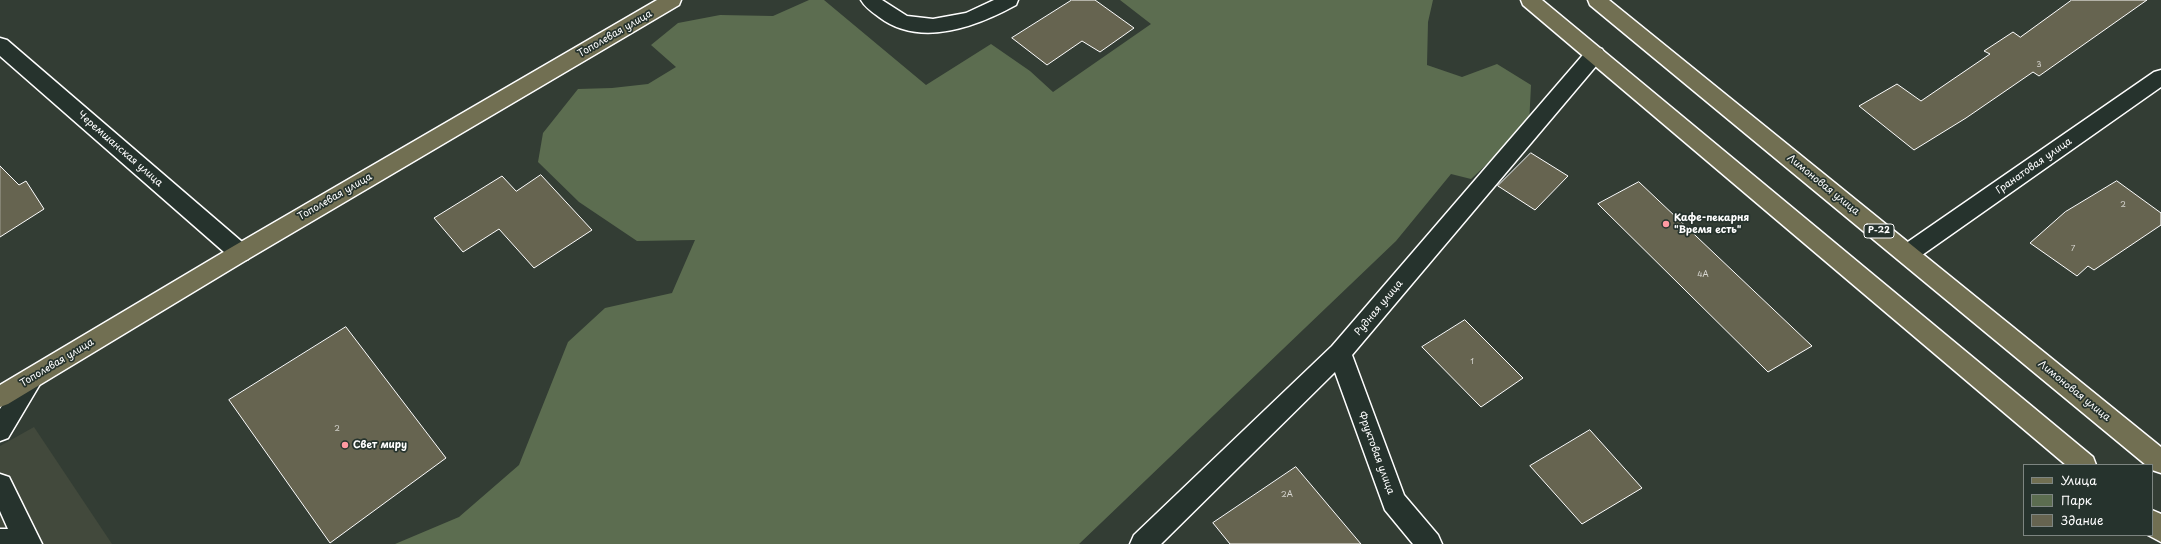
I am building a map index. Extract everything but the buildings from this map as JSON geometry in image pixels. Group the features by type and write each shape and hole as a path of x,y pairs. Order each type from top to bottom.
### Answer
{"main road":[{"name":"Тополевая улица","path":"0,397 240,253 672,0"},
{"path":"1530,0 2083,464"},
{"name":"Лимоновая улица","path":"1598,0 2161,462"},
{"path":"2153,523 2161,530"}],"street":[{"path":"870,0 883,10 905,23 934,27 962,21 995,8 1009,0"},
{"name":"Черемшанская улица","path":"0,45 240,253"},
{"name":"Рудная улица","path":"1144,544 1340,353 1595,54"},
{"name":"Гранатовая улица","path":"1907,254 2161,77"},
{"name":"Фруктовая улица","path":"1340,353 1394,502 1429,544"},
{"path":"0,430 31,379"},
{"path":"0,485 28,542 0,541"}],"shaded area":[{"path":"34,427 112,544 0,544 0,446"}],"green space":[{"path":"809,0 824,0 926,85 991,44 1030,71 1053,92 1151,24 1120,0 1433,0 1428,22 1427,65 1462,77 1497,64 1531,85 1529,125 1471,179 1451,174 1396,241 1079,544 395,544 459,517 519,465 568,342 605,308 672,293 695,240 637,241 579,202 538,162 543,133 578,89 612,88 648,84 676,67 651,45 678,23 720,15 773,16"}],"place":[{"name":"Кафе-пекарня \"Время есть\"","path":"1666,224"},
{"name":"Свет миру","path":"345,445"}]}
